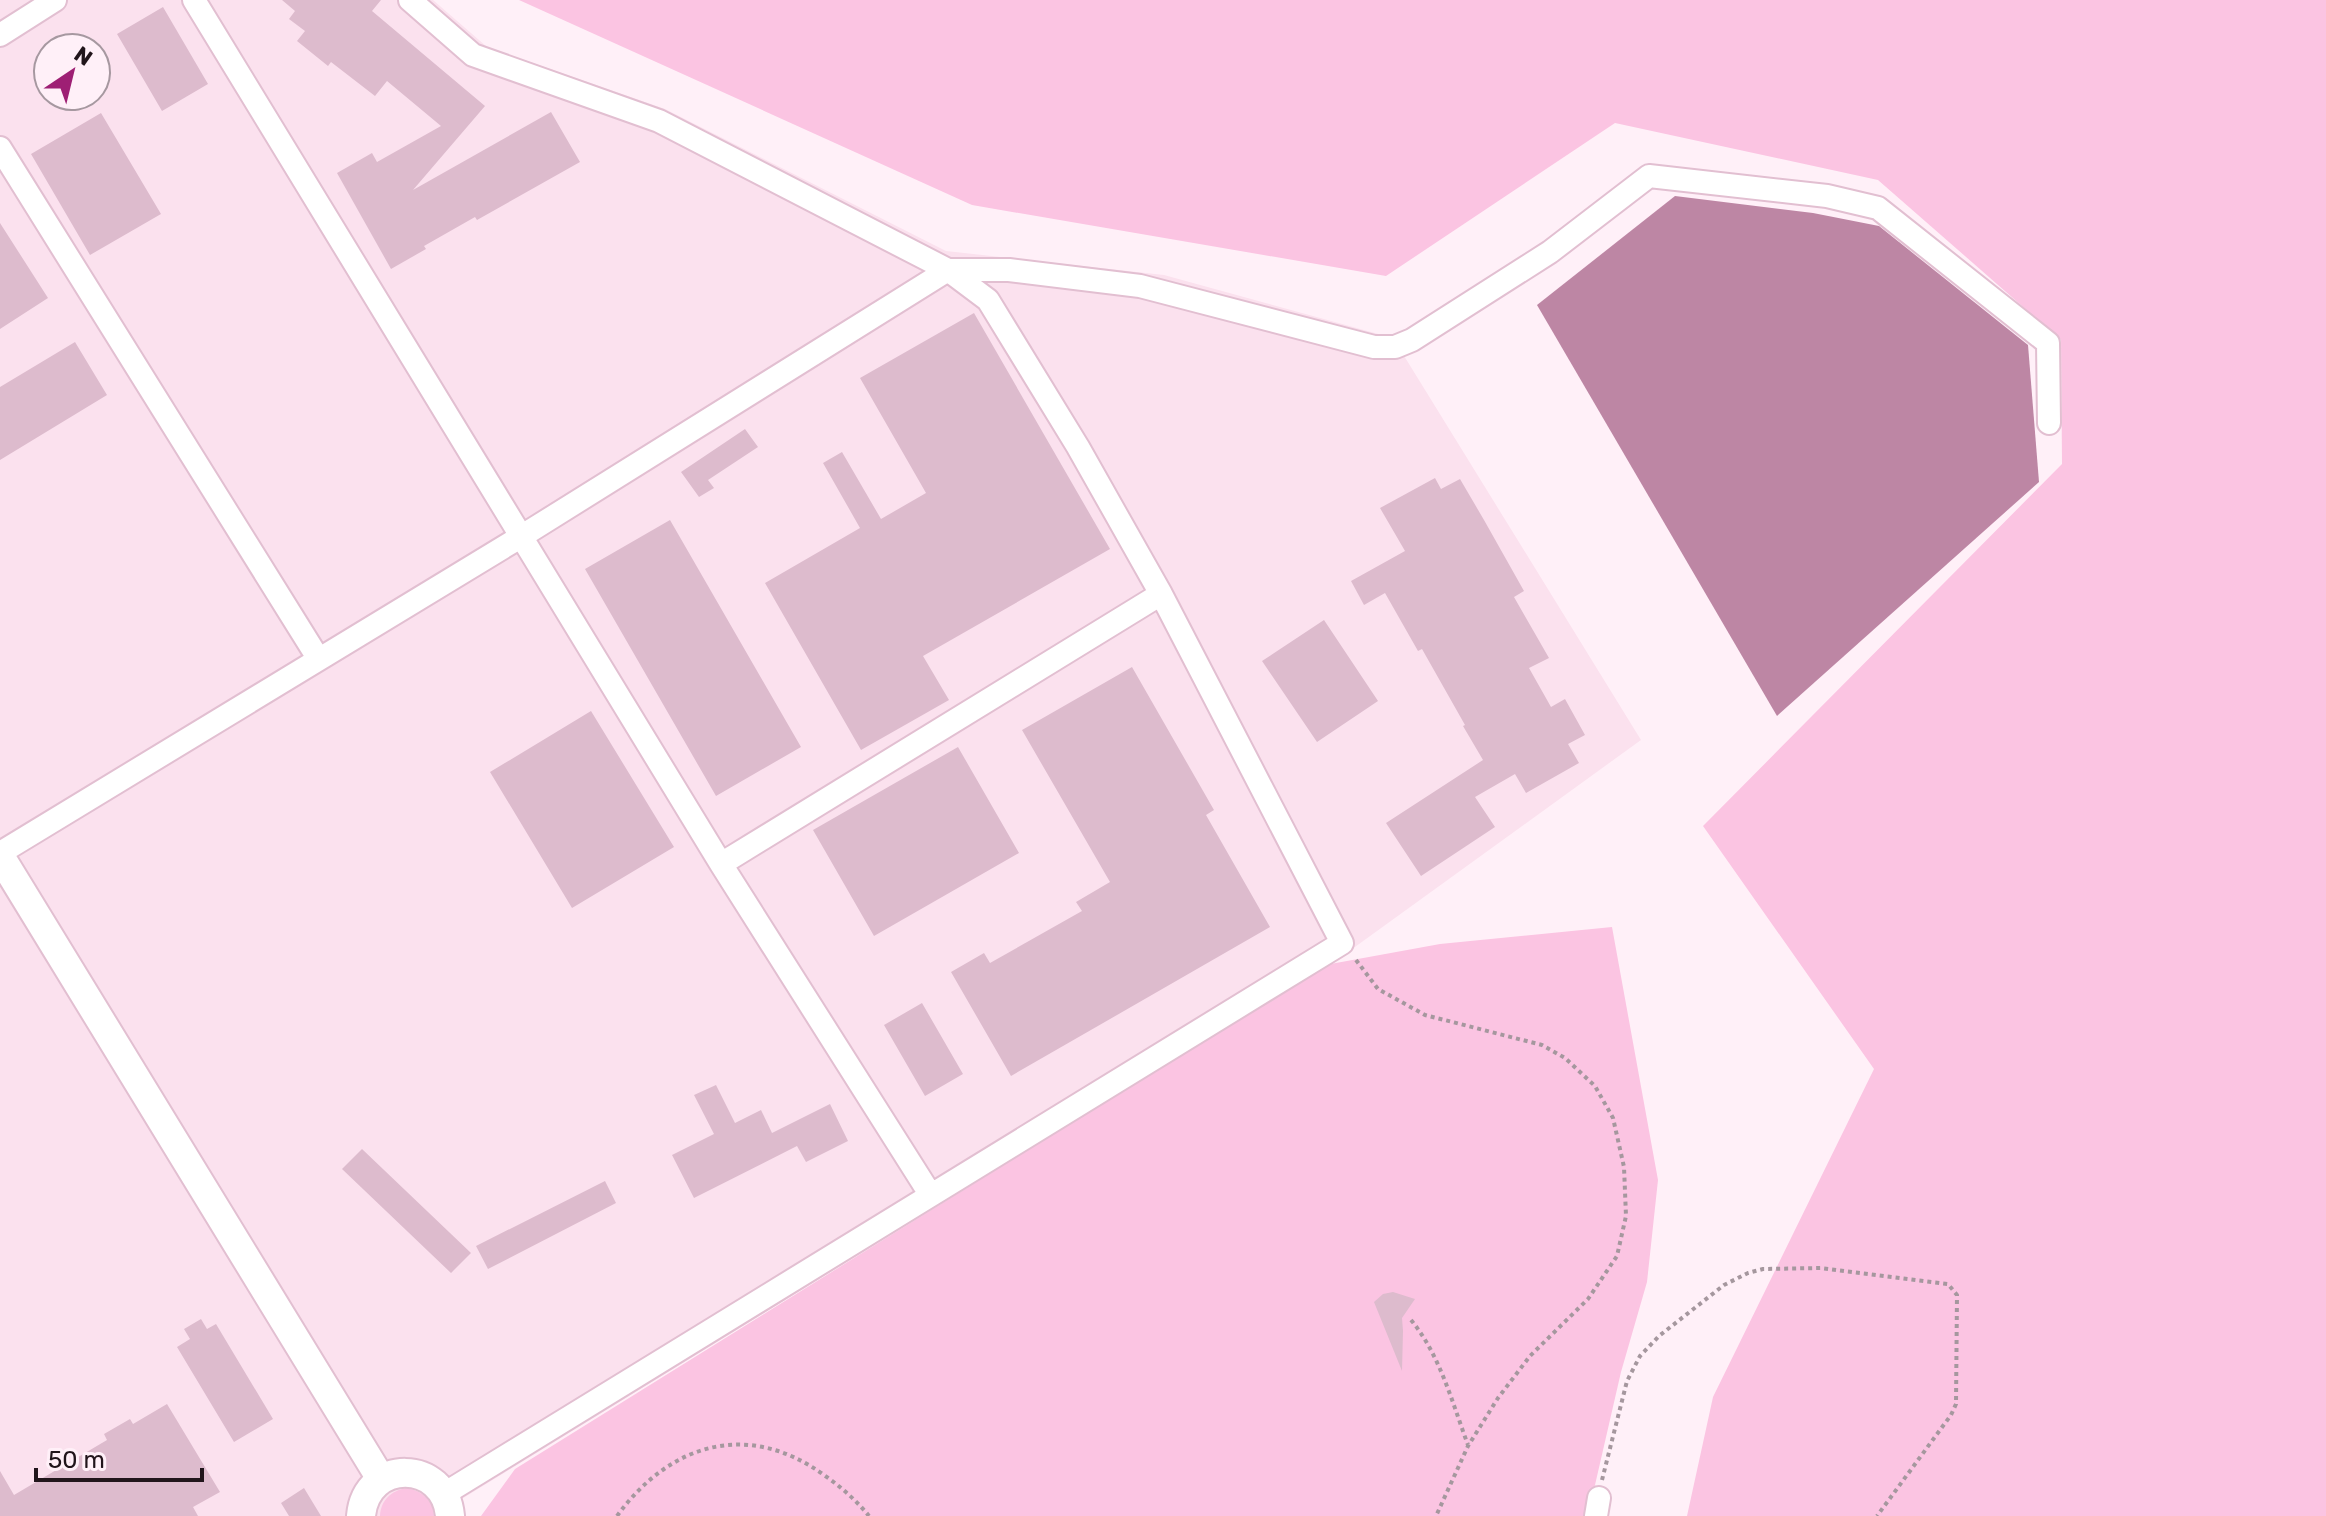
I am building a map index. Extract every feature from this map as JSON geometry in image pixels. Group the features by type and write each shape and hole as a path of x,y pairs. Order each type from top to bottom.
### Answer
{"street":[{"path":"0,35 55,0"},
{"path":"194,0 721,864 930,1194"},
{"path":"361,1516 364,1500 371,1488 394,1473 409,1472 435,1483 447,1505 930,1194 1342,943 1161,594 1078,447 988,300 948,270 659,121 473,55 410,0"},
{"path":"0,148 318,658"},
{"path":"381,1479 0,854 522,536 948,270 1009,270 1140,286 1374,347 1395,347 1412,340 1550,252 1649,176 1827,196 1878,208 2048,343 2049,423"},
{"path":"721,864 1161,594"}],"path":[{"path":"1342,943 1378,989 1425,1015 1542,1045 1565,1058 1595,1086 1613,1118 1624,1167 1626,1216 1617,1256 1588,1299 1530,1356 1498,1398 1468,1446 1436,1516"},
{"path":"1597,1507 1627,1381 1640,1356 1724,1285 1748,1273 1763,1269 1821,1268 1938,1282 1948,1284 1957,1295 1956,1404 1877,1516"},
{"path":"1411,1320 1424,1336 1435,1359 1468,1446"},
{"path":"617,1516 644,1484 676,1461 705,1449 736,1445 773,1449 796,1456 841,1487 869,1516"}],"shaded area":[{"path":"0,0 433,0 487,47 665,109 946,251 1164,275 1393,338 1641,740 1330,965 434,1516 0,1516"},
{"path":"519,0 2326,0 2326,1516 1687,1516 1713,1397 1874,1069 1703,826 2062,464 2061,340 1878,180 1615,123 1386,276 972,205"},
{"path":"1675,196 1813,213 1879,226 2028,345 2039,482 1777,716 1537,305"},
{"path":"1612,927 1658,1180 1647,1282 1621,1372 1592,1498 1583,1516 481,1516 515,1469 1325,965 1440,944"},
{"path":"406,1488 426,1497 434,1516 380,1516 382,1505 388,1497"}],"building":[{"path":"282,0 381,0 372,11 485,106 413,190 551,112 580,162 477,220 475,217 391,269 337,173 372,153 377,162 441,126 387,81 375,96 331,62 328,66 297,41 305,31 289,19 295,11"},
{"path":"163,7 208,84 162,111 117,34"},
{"path":"101,113 161,214 90,255 31,154"},
{"path":"0,223 48,298 0,329"},
{"path":"974,313 1110,549 923,656 949,700 861,750 765,583 860,528 823,463 842,452 881,519 926,493 860,378"},
{"path":"75,342 107,395 0,460 0,387"},
{"path":"745,429 758,447 708,480 714,488 699,497 681,472"},
{"path":"1435,478 1441,489 1460,479 1484,520 1524,591 1514,597 1549,658 1529,668 1551,707 1565,699 1585,735 1568,744 1579,763 1526,793 1515,774 1475,797 1495,827 1421,876 1386,823 1483,760 1422,649 1418,651 1385,593 1364,605 1351,581 1405,551 1380,508"},
{"path":"670,520 801,747 716,796 585,569"},
{"path":"1324,620 1378,701 1317,742 1262,661"},
{"path":"1132,667 1214,810 1206,815 1270,927 1011,1076 951,972 984,953 990,963 1082,911 1076,902 1110,882 1022,730"},
{"path":"591,711 674,847 572,908 490,772"},
{"path":"958,747 1019,853 874,936 813,830"},
{"path":"922,1003 963,1074 925,1096 884,1025"},
{"path":"716,1085 735,1123 761,1110 772,1133 830,1104 848,1141 806,1162 797,1146 694,1198 672,1155 714,1134 694,1095"},
{"path":"362,1149 471,1253 451,1273 342,1169"},
{"path":"605,1181 616,1203 488,1269 476,1246"},
{"path":"1393,1292 1415,1299 1402,1318 1402,1371 1374,1302 1383,1294"},
{"path":"201,1319 207,1329 216,1324 273,1419 234,1442 177,1347 190,1339 184,1329"},
{"path":"167,1404 220,1492 193,1507 198,1516 0,1516 0,1471 14,1495 107,1440 104,1434 130,1419 133,1424"},
{"path":"304,1488 321,1516 289,1516 281,1503"}]}
